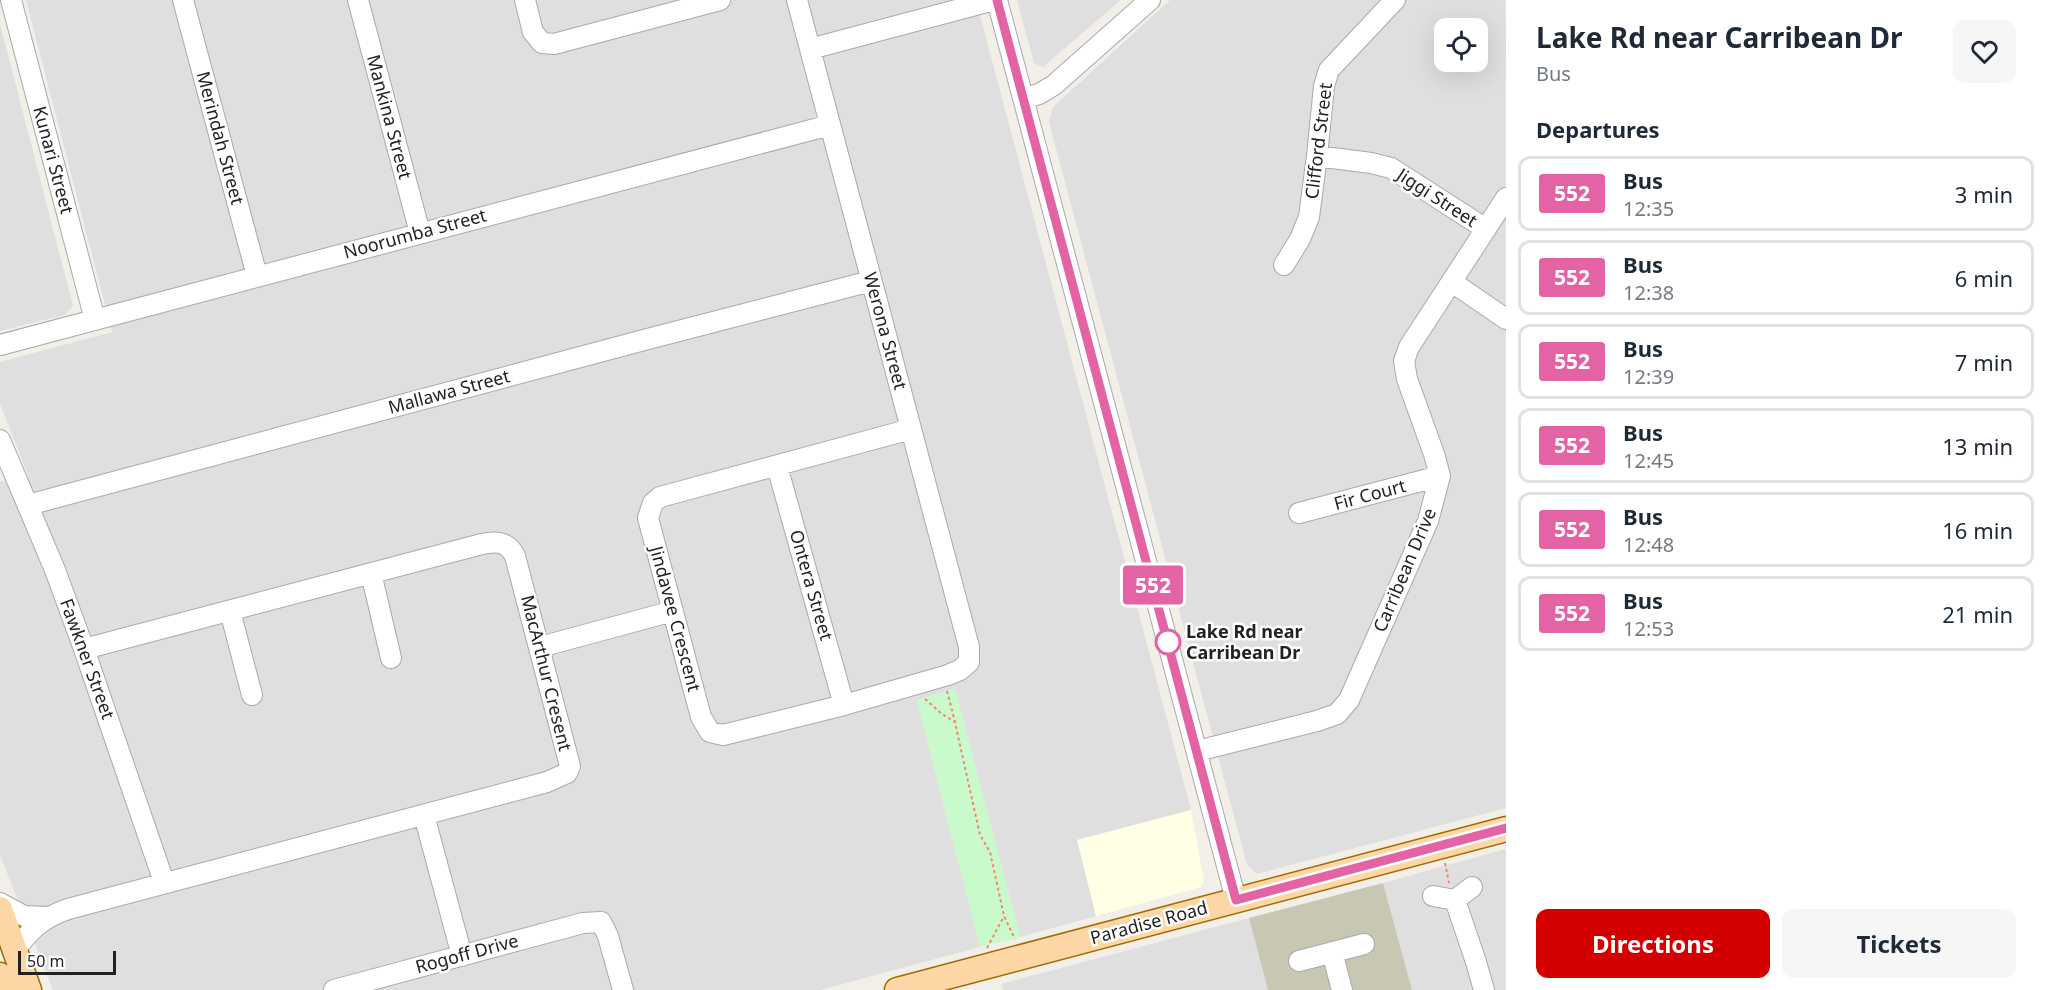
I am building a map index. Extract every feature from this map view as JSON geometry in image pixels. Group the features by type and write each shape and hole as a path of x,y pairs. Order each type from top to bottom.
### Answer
{"main road":[{"name":"Paradise Road","path":"897,990 1506,828"},
{"path":"0,909 29,990"},
{"path":"0,975 6,990"}],"street":[{"name":"Kunari Street","path":"11,0 95,320"},
{"name":"Merindah Street","path":"183,0 257,276"},
{"name":"Mankina Street","path":"358,0 420,233"},
{"path":"525,0 533,32 542,43 554,44 720,0"},
{"name":"Werona Street","path":"797,0 969,647 969,662"},
{"path":"810,49 995,0 1024,98 1236,900"},
{"path":"1024,98 1039,94 1054,85 1150,0"},
{"name":"Clifford Street","path":"1284,265 1300,239 1309,217 1324,86 1329,70 1395,0"},
{"name":"Noorumba Street","path":"0,345 830,125"},
{"name":"Jiggi Street","path":"1317,156 1391,168 1486,229"},
{"path":"1440,476 1407,379 1404,361 1409,348 1506,198"},
{"name":"Mallawa Street","path":"28,505 872,281"},
{"path":"1452,282 1506,319"},
{"name":"Jindavee Crescent","path":"911,429 660,497 653,503 648,518 701,717 710,732 723,735 844,705 948,675 960,670 969,662"},
{"name":"Fawkner Street","path":"0,440 55,570 164,882"},
{"name":"Ontera Street","path":"777,466 844,705"},
{"name":"Carribean Drive","path":"1197,751 1337,714 1349,700 1428,521 1440,476"},
{"name":"Fir Court","path":"1299,513 1440,476"},
{"name":"MacArthur Cresent","path":"0,903 24,916 47,917 164,882 548,782 567,773 570,766 515,556 507,544 499,542 485,543 84,649"},
{"path":"371,573 392,658"},
{"path":"230,611 252,696"},
{"path":"540,647 673,611"},
{"path":"424,815 462,956"},
{"path":"1433,896 1455,900 1472,887"},
{"path":"1455,900 1484,990"},
{"name":"MacArthur Cresent","path":"15,950 26,936 47,917"},
{"name":"Rogoff Drive","path":"334,990 583,923 601,922 608,936 622,990"},
{"path":"1299,961 1364,944"},
{"path":"1332,952 1342,990"}],"path":[{"path":"946,688 980,835 990,852 1004,916 1016,942"},
{"path":"921,695 930,705 955,722"},
{"path":"1440,846 1447,868 1448,882 1455,900"},
{"path":"986,950 1004,916"}],"shaded area":[{"path":"26,0 976,0 1191,810 1078,840 1096,916 1020,937 955,689 917,700 980,947 820,990 53,990 0,855 0,482 28,475 0,404 0,362 112,332"},
{"path":"1017,0 1121,0 1043,67 1034,63"},
{"path":"1170,0 1506,0 1506,808 1257,874 1247,865 1049,122 1053,107"},
{"path":"0,24 73,306 65,315 0,331"},
{"path":"1191,810 1204,881 1201,887 1096,916 1077,840"},
{"path":"1506,849 1506,990 1412,990 1383,883"},
{"path":"1383,883 1412,990 1268,990 1249,918"},
{"path":"1249,918 1268,990 1003,990 1001,984"}],"green space":[{"path":"955,689 1020,937 980,947 917,700"}],"bus line":[{"name":"552","path":"997,0 1236,900 1506,828"}],"place":[{"name":"Lake Rd near Carribean Dr","path":"1168,642"}]}
